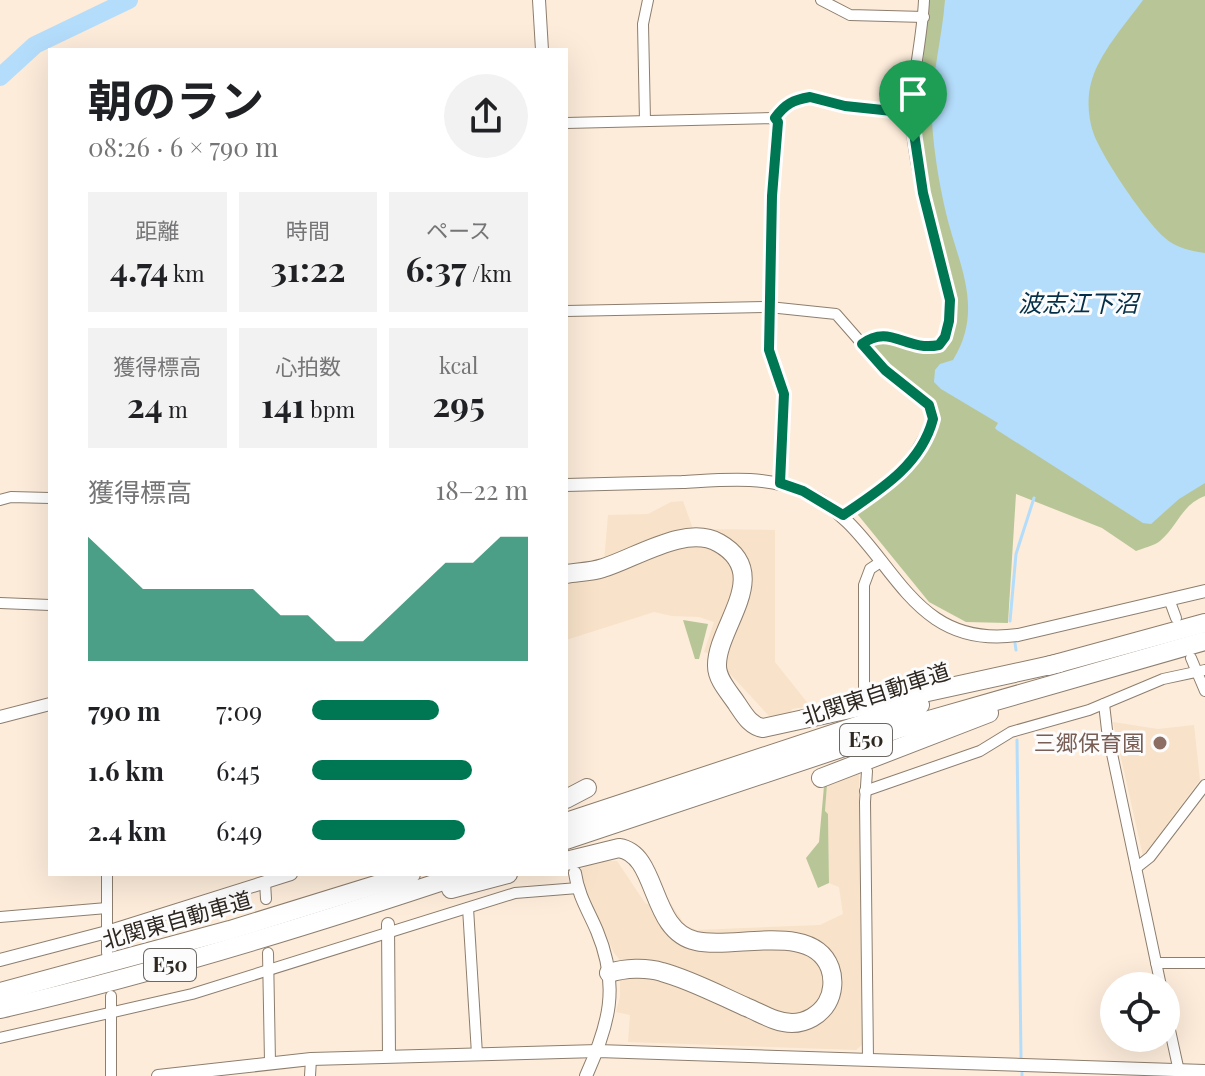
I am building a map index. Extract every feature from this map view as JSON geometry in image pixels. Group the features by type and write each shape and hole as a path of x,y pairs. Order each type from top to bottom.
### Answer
{"highway":[{"path":"568,575 600,569 688,537 710,539 724,546 736,558 742,582 739,600 718,657 718,671 748,719 757,727 1060,663"},
{"path":"568,575 606,574 691,543 707,544 720,551 733,567 735,590 709,664"},
{"name":"北関東自動車道","path":"568,821 805,742 1060,663 1205,623"},
{"name":"北関東自動車道","path":"568,839 901,728 1205,641"},
{"path":"821,778 909,742 1169,650"},
{"path":"568,798 587,788"},
{"path":"571,867 619,848 627,849 636,856 664,916 679,934 704,942 802,943 824,957 832,974 832,983 828,1001 817,1014 810,1019 790,1023 770,1018 664,972 620,969 609,973"},
{"path":"230,930 374,876"},
{"name":"北関東自動車道","path":"0,992 230,930 405,876"},
{"name":"北関東自動車道","path":"0,1009 148,972 458,876"},
{"path":"339,915 500,876"},
{"path":"609,973 665,979 781,1028 806,1027 822,1019 829,1011 837,994 838,974 832,957 820,944 793,935 695,935 676,922 668,909 665,895"}],"street":[{"path":"539,0 542,48"},
{"path":"645,121 643,24 648,0"},
{"path":"821,0 850,15 924,17"},
{"path":"862,344 882,334 916,345 939,345 945,337 949,321 948,288 923,193 911,113 924,0"},
{"path":"775,118 784,106 796,99 810,97 845,106 911,113"},
{"path":"568,123 775,118"},
{"path":"775,118 778,122 772,196 769,350 784,394 780,483"},
{"path":"568,311 769,307 836,314 885,370 929,405 933,419 922,444 892,481 843,515"},
{"path":"568,485 747,480 780,483 803,491 843,515 905,593 925,612 954,628 984,636 1018,635 1205,591"},
{"path":"0,500 11,497 48,498"},
{"path":"864,697 864,585 870,569 882,561"},
{"path":"1169,599 1176,618"},
{"path":"0,603 48,605"},
{"path":"1191,658 1201,672 1205,691"},
{"path":"865,791 980,751 1011,732 1104,704 1163,679 1201,672"},
{"path":"1104,704 1158,972"},
{"path":"0,717 48,705"},
{"path":"867,771 868,1059"},
{"path":"1136,868 1150,857 1205,785"},
{"path":"571,867 600,939 609,973 609,1013 598,1051 586,1076"},
{"path":"107,876 107,953"},
{"path":"0,960 107,932 284,876"},
{"path":"265,882 266,899"},
{"path":"0,1038 174,998 515,893 578,888"},
{"path":"0,917 107,908"},
{"path":"468,908 477,1054"},
{"path":"388,930 389,1056"},
{"path":"268,953 270,1062"},
{"path":"1156,963 1205,963"},
{"path":"111,996 111,1076"},
{"path":"158,1076 311,1059 598,1051 1179,1073 1205,1071"},
{"path":"1175,1052 1179,1073"},
{"path":"310,1076 311,1059"}],"shaded area":[{"path":"683,501 693,529 775,530 775,662 810,706 769,716 720,663 721,657 704,652 714,622 699,617 654,612 568,639 568,563 584,566 604,562 608,515 648,514 671,502"},
{"path":"1113,722 1158,729 1194,725 1200,780 1143,856"},
{"path":"859,771 862,1045 856,1050 628,1042 630,1015 616,1012 620,997 620,960 614,953 583,882 582,869 592,861 617,861 645,903 652,906 671,904 685,925 696,930 820,925 843,914 839,887 829,883 828,814 825,812 827,785"}],"green space":[{"name":"波志江下沼","path":"928,0 1205,0 1205,496 1185,510 1160,541 1136,551 1102,528 1016,494 1008,623 966,622 929,602 854,510 901,480 939,422 933,404 873,349 876,340 917,349 942,348 953,322 954,294 928,193 918,123"},
{"path":"683,620 708,624 699,659 695,659"},
{"path":"827,785 825,811 828,814 829,883 818,888 806,858 819,842 824,786"}],"water":[{"name":"波志江下沼","path":"945,0 1143,0 1113,40 1095,72 1089,95 1091,126 1114,172 1157,230 1174,244 1205,253 1205,483 1179,499 1151,524 1143,523 997,430 998,423 934,382 935,370 940,364 953,360 962,341 968,304 962,268 941,190 932,122"}],"waterway":[{"path":"0,77 35,45 129,0"},
{"path":"1010,621 1016,554 1034,498"},
{"path":"1015,643 1016,650"},
{"path":"1017,740 1021,1058"}],"place":[{"name":"三郷保育園","path":"1160,743"}],"route":[{"path":"810,97 845,106 911,113 913,142 931,228 948,288 951,310 945,337 939,345 933,346 916,345 882,334 862,344 885,370 929,405 933,419 922,444 892,481 843,515 803,491 780,483 784,394 769,350 770,243 778,122 775,118 784,106 796,99 810,97"}]}
